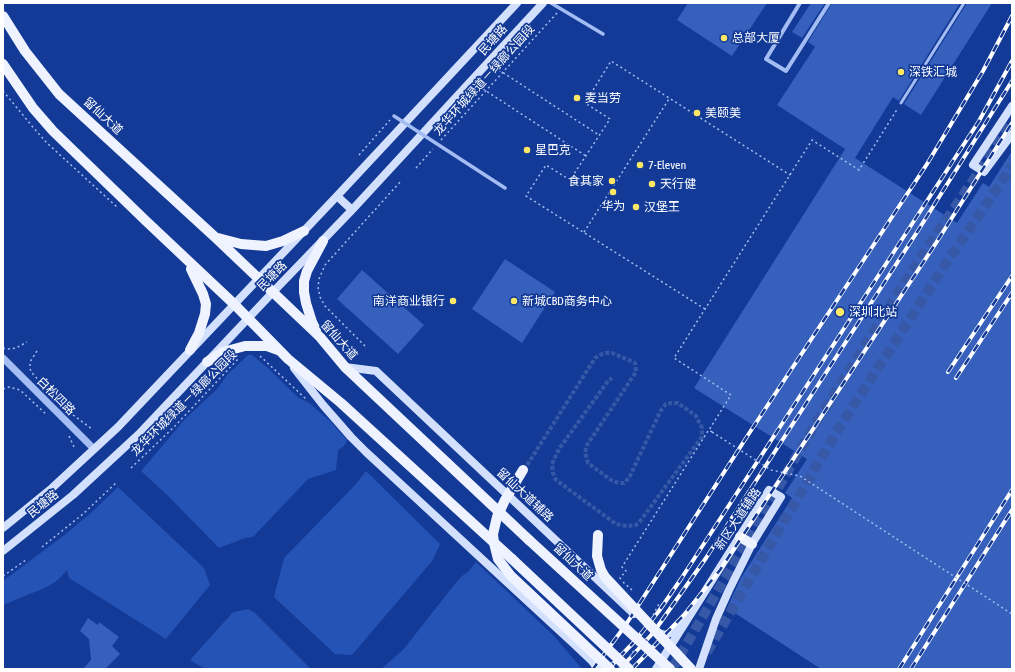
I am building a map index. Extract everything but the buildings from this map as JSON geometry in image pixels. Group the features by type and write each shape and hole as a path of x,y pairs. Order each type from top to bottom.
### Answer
{"main road":[{"name":"民塘路","path":"4,526 52,488 118,427 517,3"},
{"name":"民塘路","path":"3,551 73,496 139,434 323,241 543,3"},
{"name":"留仙大道","path":"3,16 25,52 60,94 273,292 320,337 346,367 529,540 670,669"},
{"path":"3,64 33,108 53,131 234,304 288,359 341,403 512,558 629,669"},
{"path":"1012,106 973,164 984,172 1012,134"},
{"path":"336,196 352,210"},
{"path":"216,238 241,244 266,246 283,242 304,231"},
{"path":"320,337 312,322 306,303 304,281 307,271 323,241"},
{"path":"179,252 192,270 204,294 206,304 206,314 203,324 190,350"},
{"path":"207,362 223,352 245,346 267,346 279,350"},
{"path":"288,359 323,405 351,437 574,644 592,661 598,669"},
{"name":"留仙大道辅路","path":"346,367 376,371 650,629 659,634 666,634 678,629 685,622"},
{"path":"523,470 496,521 493,534 498,559 511,576 610,669"},
{"name":"新区大道辅路","path":"656,669 769,490 780,497 752,544 737,573 721,608 699,669"},
{"path":"598,535 597,556 601,570 605,577 691,669"},
{"path":"740,537 752,544"}],"street":[{"path":"551,3 603,34"},
{"path":"800,3 766,59 786,71 829,3"},
{"path":"394,116 505,188"},
{"name":"白松四路","path":"3,358 94,449"}],"lane":[{"path":"902,103 964,3"}],"path":[{"name":"龙华环城绿道－绿廊公园段","path":"416,168 561,9"},
{"path":"705,309 526,196 543,169 546,165 570,180 610,119 586,103 611,62 790,175"},
{"path":"499,70 599,135"},
{"path":"482,89 586,156"},
{"path":"3,92 21,115 47,143 118,208"},
{"path":"584,232 669,98"},
{"path":"632,590 620,578 626,571 622,567 731,395 674,358 812,140 859,170 902,103"},
{"path":"358,155 394,116"},
{"path":"365,346 325,306 320,297 318,286 321,273 325,265 401,181"},
{"path":"3,348 16,348 27,342"},
{"path":"37,351 30,362 30,369 51,393"},
{"path":"259,355 311,403"},
{"name":"龙华环城绿道－绿廊公园段","path":"131,468 175,426 242,356"},
{"path":"3,389 14,388 20,390 52,419"},
{"path":"72,415 92,429"},
{"path":"709,430 771,470 800,476 1012,614"},
{"path":"66,432 74,447"},
{"path":"42,547 83,514 117,482"},
{"path":"3,576 26,560"}],"shaded area":[{"path":"248,355 252,355 268,368 299,398 308,402 330,421 347,440 344,446 338,450 336,470 308,479 253,537 245,538 219,548 141,471 185,419 217,389 227,375"},
{"path":"366,471 440,544 433,560 352,655 335,654 274,597 284,558 355,485"},
{"path":"118,487 204,568 210,585 166,639 69,578 67,570 58,580 47,587 3,605 3,581 67,533"},
{"path":"476,562 554,636 582,669 381,669 403,650 454,585"},
{"path":"248,609 254,612 311,669 205,669 190,660 233,612"}],"tunnel":[{"path":"672,669 817,421 921,257 1012,123"},
{"path":"707,652 837,431 945,265 1012,166"},
{"path":"524,470 595,358 606,353 612,353 631,361 635,363 636,372 587,445 585,452 588,463 611,480 624,483 629,478 661,410 666,404 678,403 696,416 702,428 702,437 641,520 636,525 627,526 616,524 556,480 553,473 552,464 559,449 608,381 612,378"}],"railway":[{"path":"593,669 625,626 748,435 927,164 983,71 1012,16"},
{"path":"608,669 635,641 659,611 681,579 979,121 1012,61"},
{"path":"620,669 653,633 706,558 919,229 1012,81"},
{"path":"632,669 684,615 720,570 936,243 1012,123"},
{"path":"948,372 1012,276"},
{"path":"956,378 1012,293"},
{"path":"899,669 1012,490"},
{"path":"911,669 1012,510"}],"place":[{"name":"总部大厦","path":"724,38"},
{"name":"深铁汇城","path":"901,72"},
{"name":"麦当劳","path":"577,98"},
{"name":"美颐美","path":"697,113"},
{"name":"星巴克","path":"527,150"},
{"name":"7-Eleven","path":"640,165"},
{"name":"食其家","path":"612,181"},
{"name":"天行健","path":"652,184"},
{"name":"华为","path":"613,192"},
{"name":"汉堡王","path":"636,207"},
{"name":"南洋商业银行","path":"453,301"},
{"name":"新城CBD商务中心","path":"514,301"},
{"name":"深圳北站","path":"840,312"}]}
